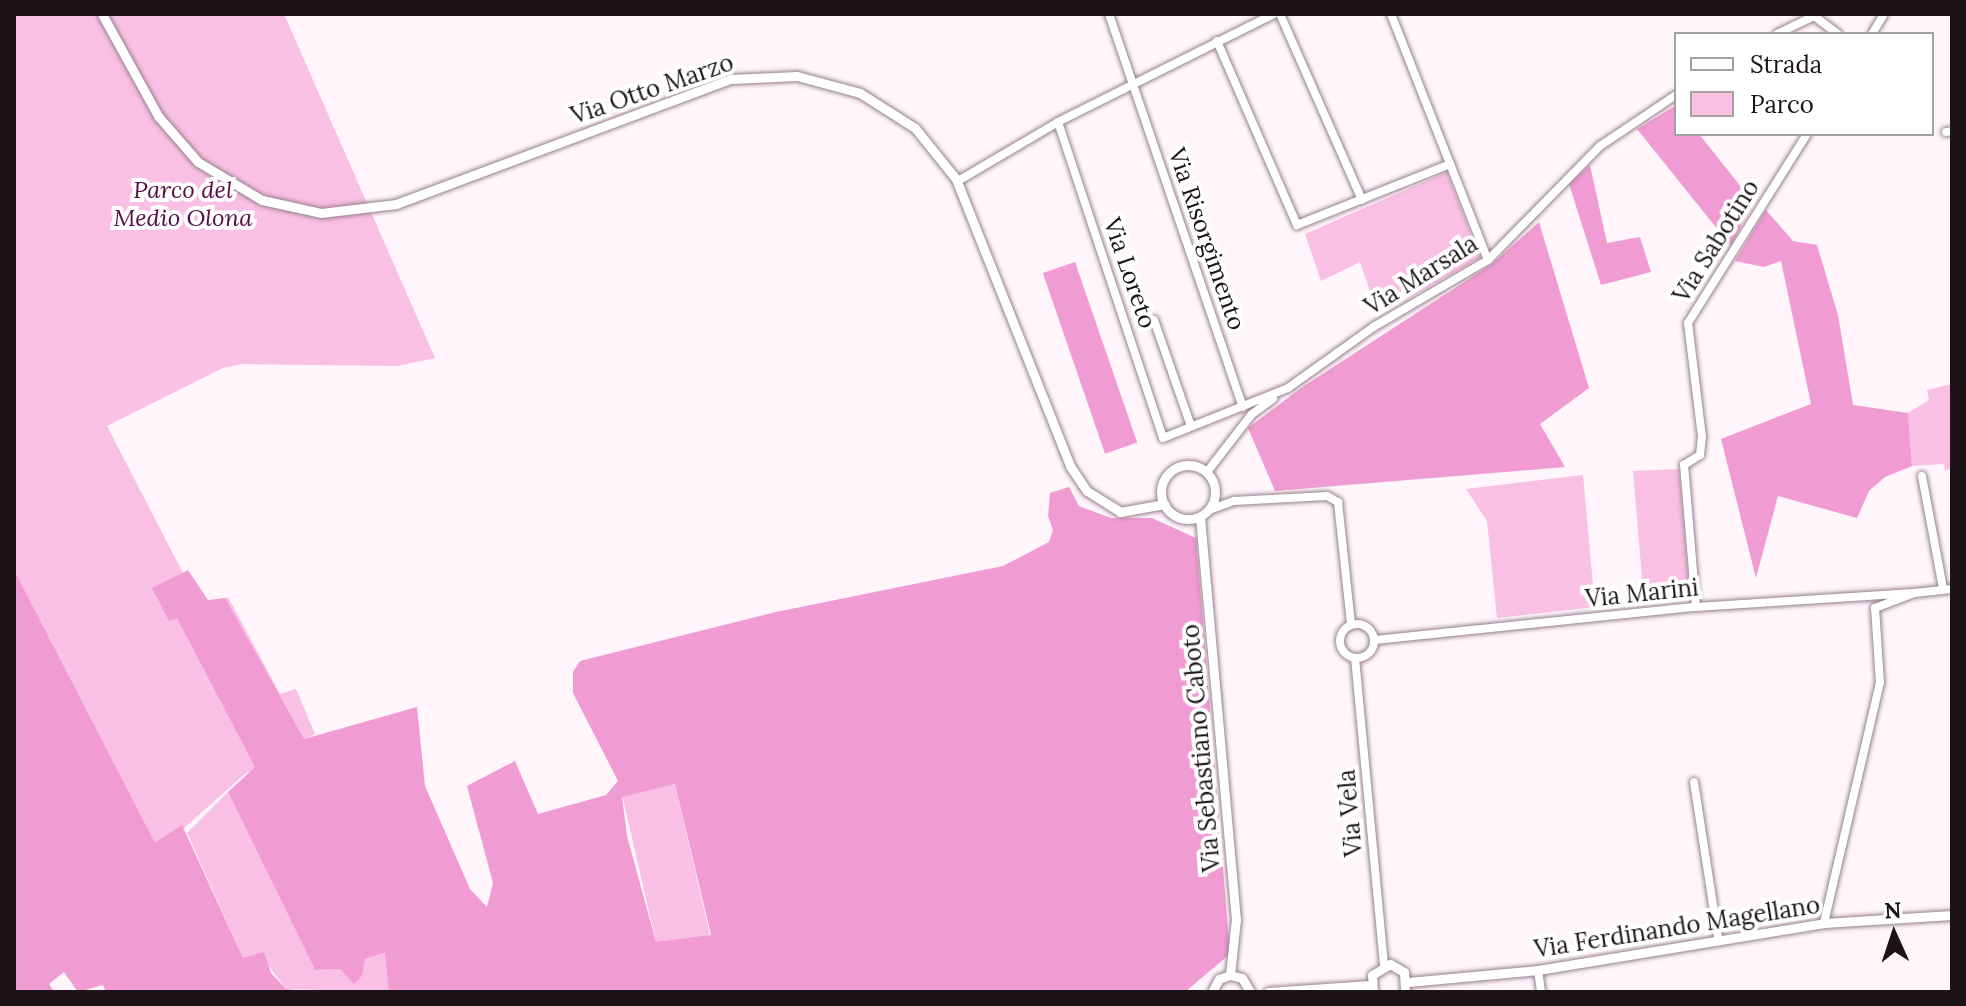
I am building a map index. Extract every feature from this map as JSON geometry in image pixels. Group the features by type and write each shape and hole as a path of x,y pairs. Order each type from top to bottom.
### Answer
{"street":[{"name":"Via Otto Marzo","path":"102,14 158,116 187,151 235,188 292,208 352,212 396,204 707,86 764,75 829,82 875,100 927,140 958,181 1075,476 1097,501 1120,512 1164,504"},
{"name":"Via Risorgimento","path":"1109,14 1243,407"},
{"path":"958,181 1058,122 1274,14"},
{"path":"1280,14 1362,200"},
{"path":"1391,14 1488,260"},
{"path":"1873,32 1884,14"},
{"path":"1781,32 1814,16 1835,32"},
{"path":"1217,41 1294,221 1308,224 1450,164"},
{"name":"Via Marsala","path":"1207,472 1252,414 1375,326 1488,260 1600,146 1674,96"},
{"name":"Via Loreto","path":"1058,122 1163,438"},
{"name":"Via Sabotino","path":"1696,607 1684,465 1700,455 1702,437 1688,323 1806,136"},
{"path":"1154,320 1191,426"},
{"name":"Via Marsala","path":"1163,438 1288,388"},
{"path":"1190,465 1207,472 1216,495 1204,513 1175,516 1164,504 1162,485 1172,470 1190,465"},
{"path":"1824,923 1880,683 1875,608 1914,593 1947,588 1922,476"},
{"name":"Via Vela","path":"1204,513 1234,501 1327,496 1338,502 1351,624 1339,643 1355,658 1384,965"},
{"name":"Via Sebastiano Caboto","path":"1204,513 1236,919 1230,975"},
{"name":"Via Marini","path":"1374,640 1696,607 1914,593"},
{"path":"1351,624 1367,627 1374,640 1371,651 1355,658"},
{"path":"1694,782 1718,937"},
{"name":"Via Ferdinando Magellano","path":"1384,965 1400,968 1406,987 1538,970 1718,937 1824,923 1952,915"},
{"path":"1268,992 1372,988 1375,970 1384,965"},
{"path":"1538,970 1541,992"},
{"path":"1212,992 1219,979 1230,975 1242,978 1250,992"}],"green space":[{"name":"Parco del Medio Olona","path":"14,14 284,14 435,358 397,366 243,364 223,368 107,426 201,608 228,597 280,694 296,689 315,734 245,774 87,914 14,844"},
{"path":"1447,172 1480,258 1378,315 1360,262 1321,281 1305,234"},
{"path":"1952,384 1952,469 1945,470 1944,464 1912,466 1908,413 1929,400 1927,390"},
{"path":"1679,469 1689,588 1681,598 1644,602 1633,471"},
{"path":"1583,475 1595,607 1497,618 1487,521 1466,489"},
{"path":"675,784 710,935 657,947 622,796"},
{"path":"228,792 315,970 340,969 354,983 362,976 365,959 386,953 389,992 286,989 265,961 243,958 187,833"}],"shaded area":[{"path":"1674,107 1674,136 1701,136 1753,202 1731,246 1637,129"},
{"path":"1590,165 1607,243 1640,237 1651,272 1601,285 1569,184"},
{"path":"1766,210 1793,241 1817,245 1838,315 1853,405 1908,413 1912,466 1885,477 1869,491 1857,518 1778,496 1756,578 1721,439 1811,404 1781,261 1764,267 1735,261"},
{"path":"1539,222 1589,388 1540,424 1565,467 1275,491 1248,428 1301,388 1492,264"},
{"path":"1075,262 1137,443 1105,454 1043,273"},
{"path":"1069,487 1079,506 1111,518 1152,518 1196,538 1230,954 1185,992 389,992 385,953 365,959 362,976 354,984 340,969 315,970 228,792 255,767 177,618 169,621 152,588 188,570 208,600 225,598 304,739 417,707 425,786 470,889 487,907 493,883 467,786 515,761 538,814 606,795 618,781 573,693 573,672 580,661 776,612 1003,566 1049,542 1053,530 1048,516 1050,493","holes":["675,784 711,935 656,942 627,836 622,797"]},
{"path":"14,570 155,843 182,825 243,958 264,952 271,973 286,989 317,992 106,992 103,985 78,992 64,972 49,984 54,992 14,992"}]}
